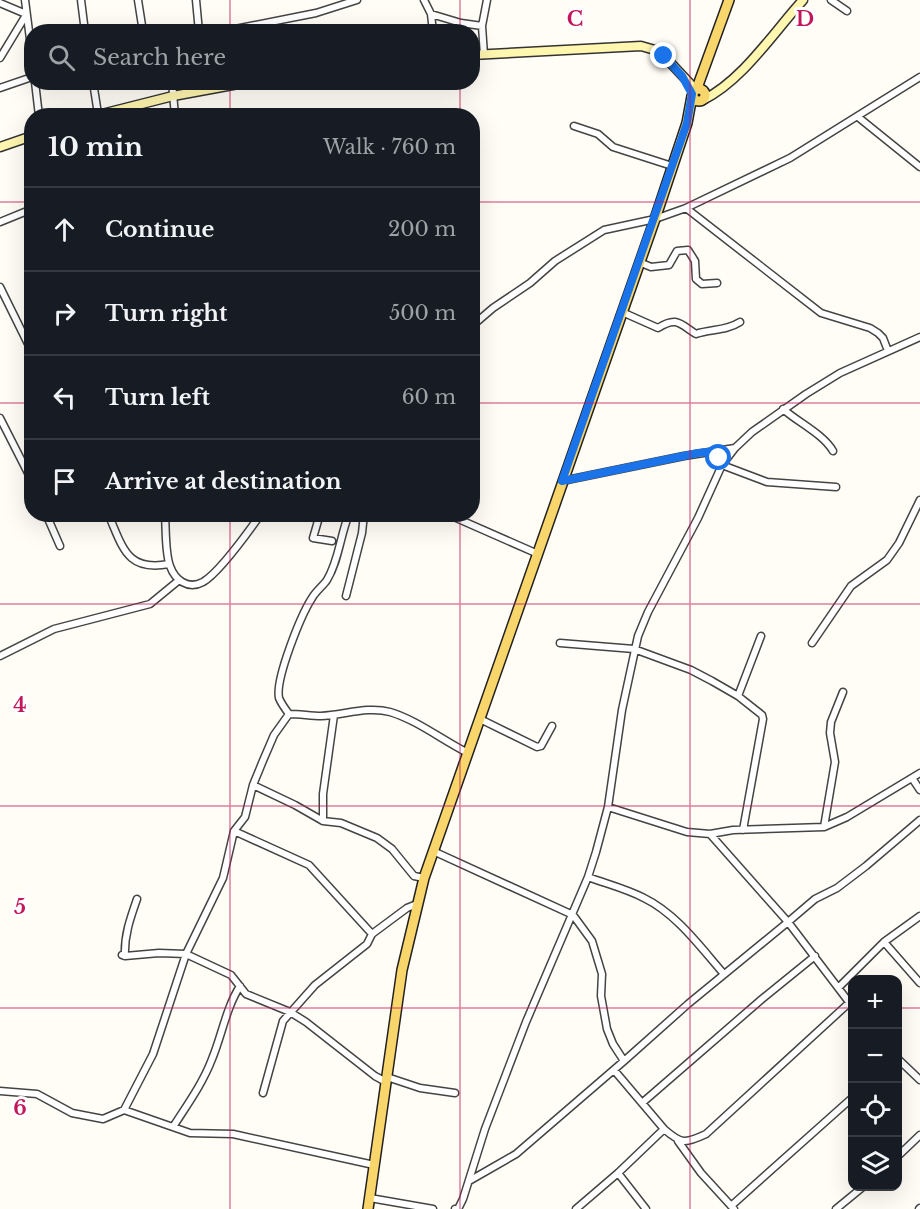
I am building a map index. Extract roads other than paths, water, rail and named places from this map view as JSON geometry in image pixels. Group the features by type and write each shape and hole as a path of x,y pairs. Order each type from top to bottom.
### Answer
{"main road":[{"path":"368,1209 402,970 424,878 655,219 729,0"},
{"path":"698,94 722,88 740,73 803,0"},
{"path":"480,55 641,46 655,50 664,56 698,94"},
{"path":"124,108 206,90"},
{"path":"0,147 24,139"}],"street":[{"path":"25,0 27,24"},
{"path":"81,0 84,24"},
{"path":"138,0 142,24"},
{"path":"196,0 199,24"},
{"path":"260,24 316,13 357,0"},
{"path":"424,0 431,14 432,24"},
{"path":"484,55 482,26 487,0"},
{"path":"831,0 847,11"},
{"path":"0,3 26,14"},
{"path":"0,58 26,14"},
{"path":"431,14 468,24"},
{"path":"480,319 530,283 555,261 604,230 655,219 686,208 790,158 920,77"},
{"path":"0,88 24,80"},
{"path":"36,90 38,108"},
{"path":"94,90 95,108"},
{"path":"173,90 174,108"},
{"path":"858,117 920,167"},
{"path":"574,126 598,134 614,147 672,166"},
{"path":"686,208 821,313 870,328 878,333 883,338 888,351"},
{"path":"0,222 24,212"},
{"path":"639,262 651,267 669,265 677,251 688,249 695,261 696,279 702,284 717,283"},
{"path":"0,287 24,336"},
{"path":"622,312 658,328 669,321 680,322 696,334 708,330 728,329 740,322"},
{"path":"457,1209 522,1033 588,878 608,807 622,710 634,649 648,612 698,518 722,465 735,448 752,432 783,409 840,373 920,338"},
{"path":"783,409 805,427 822,436 833,451"},
{"path":"0,418 24,464"},
{"path":"562,481 735,448"},
{"path":"715,451 722,465 768,482 836,487"},
{"path":"812,644 851,586 886,560 899,543 920,500"},
{"path":"50,522 60,546"},
{"path":"112,522 127,555 146,566 169,564"},
{"path":"166,522 169,564 178,580 185,584 201,583 209,577 238,546 255,522"},
{"path":"317,522 312,538 332,541"},
{"path":"289,714 279,699 280,682 289,650 312,599 336,561 342,531 346,522"},
{"path":"346,596 363,522"},
{"path":"465,522 538,554"},
{"path":"0,656 54,628 150,604 178,580"},
{"path":"738,696 761,636"},
{"path":"560,643 634,649 691,670 738,696 759,712 763,718 742,830"},
{"path":"824,827 835,762 830,733 831,722 843,692"},
{"path":"289,714 334,715 364,711 389,712 468,753"},
{"path":"0,1091 37,1094 72,1113 103,1119 124,1110 153,1054 186,954 223,878 234,831 245,817 253,785 274,735 289,714"},
{"path":"323,821 323,794 334,715"},
{"path":"480,719 537,747 541,746 552,726"},
{"path":"608,807 673,829 710,834 742,830 824,827 847,817 920,773"},
{"path":"912,778 920,790"},
{"path":"253,785 323,821 341,824 377,838 392,849 414,876 424,878"},
{"path":"469,1181 516,1154 724,974 815,899 837,888 866,866 920,820"},
{"path":"234,831 309,865 372,934"},
{"path":"710,834 788,922 848,1000"},
{"path":"433,851 573,915 592,941 602,974 601,996 607,1029 624,1061"},
{"path":"588,878 645,898 658,907 680,925 724,974"},
{"path":"137,899 128,924 124,956 159,953 186,954 231,975 246,994 290,1012 306,1022 375,1076 420,1088 455,1093"},
{"path":"263,1093 280,1028 290,1012 315,985 367,944 372,934 407,908 417,904"},
{"path":"839,987 884,942 920,916"},
{"path":"884,942 920,983"},
{"path":"642,1102 815,956"},
{"path":"173,1127 212,1060 233,997 240,986"},
{"path":"678,1141 689,1142 706,1134 848,1008"},
{"path":"902,1064 920,1080"},
{"path":"614,1070 664,1129 678,1141 701,1173 732,1207 848,1102"},
{"path":"124,1110 190,1133 233,1134 374,1165"},
{"path":"576,1209 664,1129"},
{"path":"902,1151 920,1135"},
{"path":"618,1173 646,1209"},
{"path":"836,1209 858,1191"},
{"path":"370,1198 433,1209"}]}
